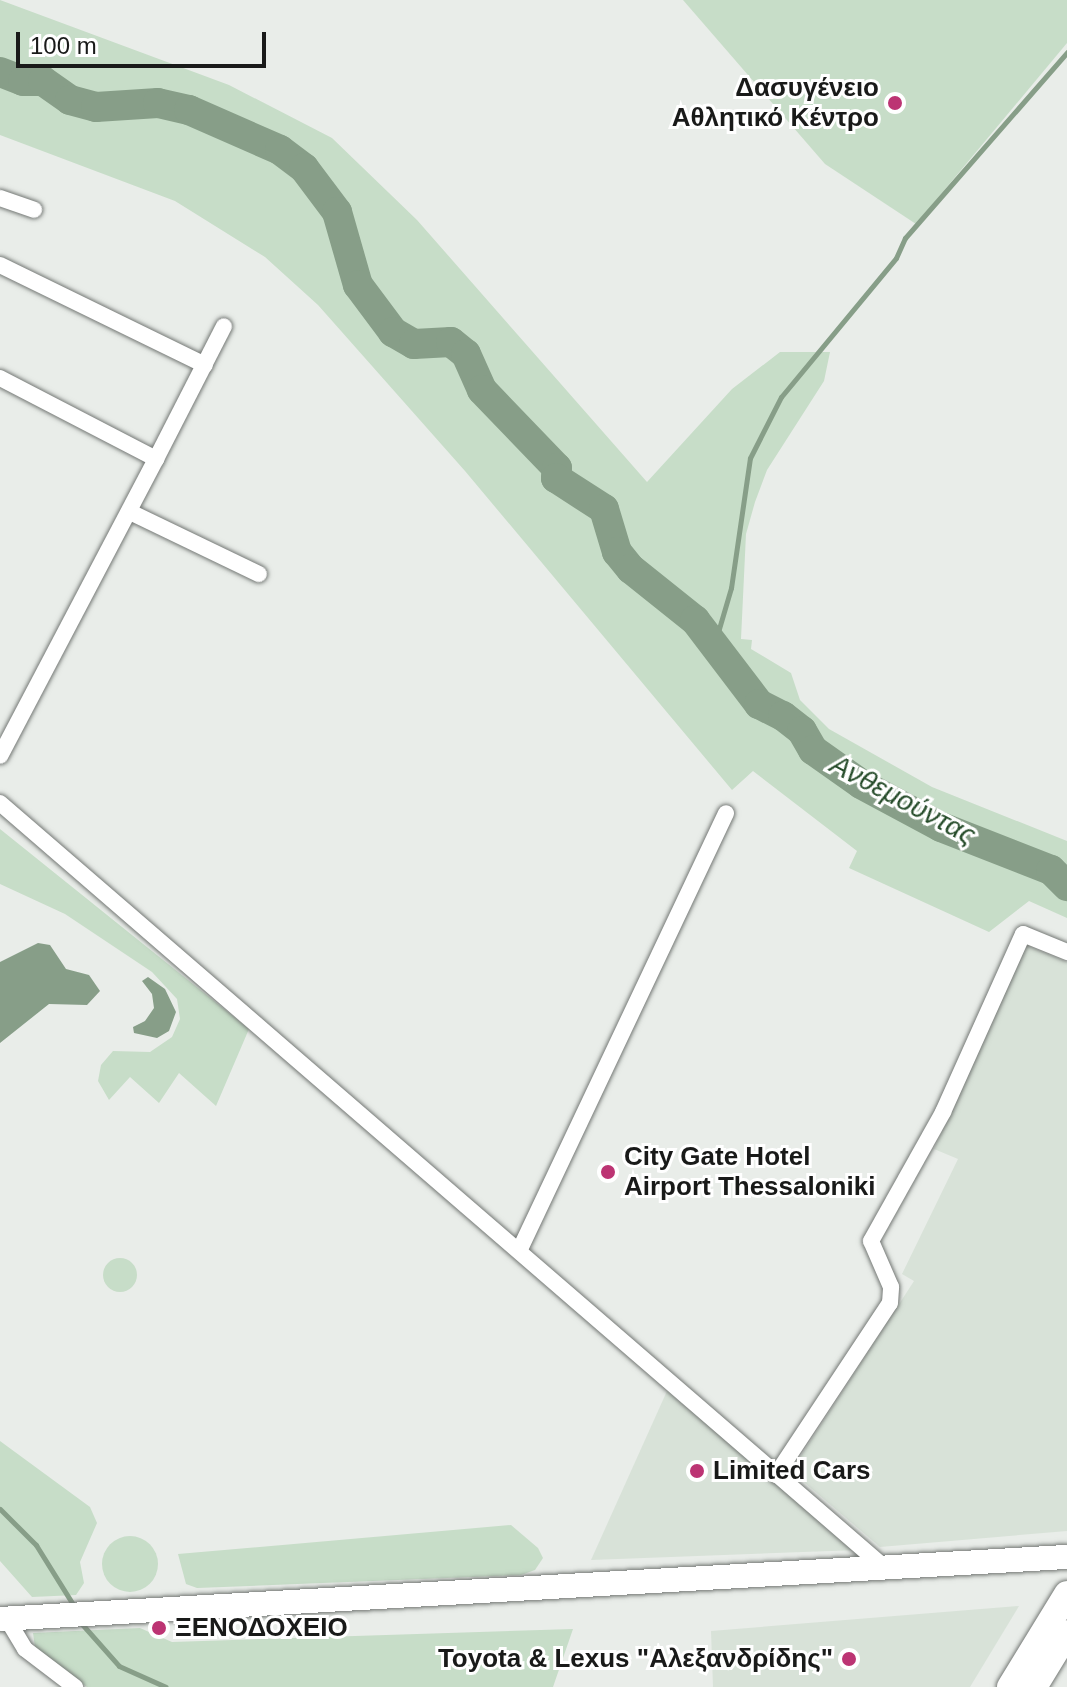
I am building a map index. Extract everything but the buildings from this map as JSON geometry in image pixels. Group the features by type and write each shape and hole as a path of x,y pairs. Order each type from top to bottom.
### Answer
{"main road":[{"path":"1010,1687 1067,1594"},
{"path":"1034,1687 1067,1633"}],"street":[{"path":"0,198 34,210"},
{"path":"0,265 205,365"},
{"path":"0,756 130,512 224,326"},
{"path":"0,378 156,459"},
{"path":"130,512 259,574"},
{"path":"0,803 520,1249 885,1568"},
{"path":"520,1249 726,813"},
{"path":"776,1475 890,1303 891,1287 871,1241 943,1112 1023,934 1067,952"},
{"path":"4,1619 1067,1557"},
{"path":"4,1619 25,1649 75,1687"},
{"path":"1041,1687 1067,1653"}],"shaded area":[{"path":"0,0 229,85 332,138 417,220 647,482 732,389 780,352 830,352 824,381 767,470 755,502 746,534 741,639 752,640 751,649 791,673 800,700 829,729 932,787 1067,841 1067,918 1029,901 989,932 849,868 857,851 753,771 732,790 465,471 318,305 265,257 175,201 0,135"},
{"name":"Δασυγένειο Αθλητικό Κέντρο","path":"683,0 1067,0 1067,43 916,224 825,164"},
{"path":"0,829 249,1029 216,1106 179,1073 159,1103 130,1077 109,1100 98,1081 101,1065 113,1051 150,1052 172,1037 180,1019 177,999 152,972 65,914 0,884"},
{"path":"38,943 50,945 66,969 89,975 100,991 87,1005 49,1004 0,1043 0,962"},
{"path":"1026,945 1067,962 1067,1531 880,1547 791,1471 914,1281 902,1274 958,1159 934,1149"},
{"path":"148,977 165,989 176,1012 169,1031 157,1038 134,1033 133,1027 145,1021 154,1008 152,994 142,981"},
{"path":"120,1258 132,1263 137,1275 132,1287 120,1292 108,1287 103,1275 108,1263"},
{"name":"Limited Cars","path":"667,1391 858,1550 591,1560"},
{"path":"0,1441 90,1507 97,1523 80,1562 84,1583 76,1595 32,1597 0,1561"},
{"path":"511,1525 538,1548 543,1558 535,1570 521,1575 197,1588 186,1584 178,1554"},
{"path":"130,1536 150,1544 158,1564 150,1584 130,1592 110,1584 102,1564 110,1544"},
{"name":"Toyota & Lexus \"Αλεξανδρίδης\"","path":"1019,1606 970,1687 713,1687 711,1631"},
{"path":"140,1628 172,1642 573,1629 553,1687 87,1687 36,1654 33,1633"}],"waterway":[{"path":"713,649 731,588 750,458 781,397 896,258 905,238 1067,52"},
{"name":"Ανθεμούντας","path":"0,72 23,81 43,81 70,100 96,107 158,103 189,110 280,150 304,168 337,212 358,285 393,332 414,344 451,342 466,354 482,390 557,468 556,478 604,509 617,552 631,569 695,620 759,704 783,716 802,731 813,750 861,784 941,827 1051,870 1067,886"},
{"path":"0,1509 36,1545 74,1606"},
{"path":"81,1623 119,1666 166,1687"}],"place":[{"name":"Δασυγένειο Αθλητικό Κέντρο","path":"895,103"},
{"name":"City Gate Hotel Airport Thessaloniki","path":"608,1172"},
{"name":"Limited Cars","path":"697,1471"},
{"name":"ΞΕΝΟΔΟΧΕΙΟ","path":"159,1628"},
{"name":"Toyota & Lexus \"Αλεξανδρίδης\"","path":"849,1659"}]}
